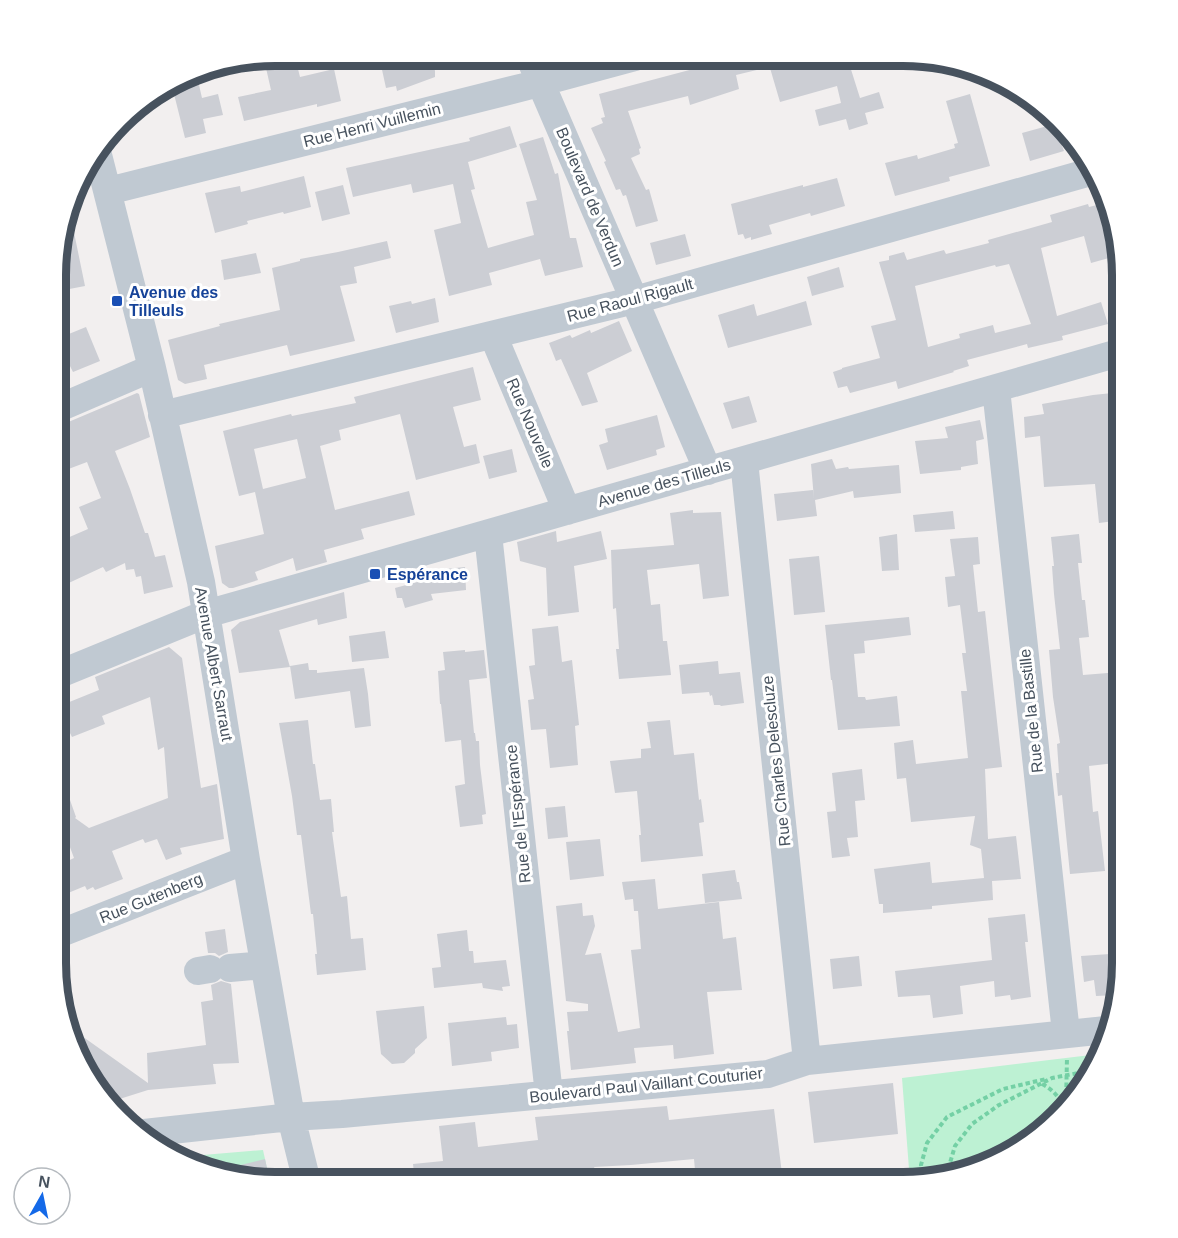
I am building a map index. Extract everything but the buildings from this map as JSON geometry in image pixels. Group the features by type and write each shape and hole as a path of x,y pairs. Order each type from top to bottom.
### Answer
{"street":[{"name":"Boulevard de Verdun","path":"533,66 708,471"},
{"name":"Rue Henri Vuillemin","path":"108,191 602,66"},
{"name":"Avenue Albert Sarraut","path":"100,162 152,368 201,582 264,965 291,1117 304,1172"},
{"name":"Rue Raoul Rigault","path":"162,415 635,300 1085,174"},
{"name":"Rue Nouvelle","path":"493,335 567,511"},
{"name":"Avenue des Tilleuls","path":"66,671 206,614 1112,355"},
{"path":"66,405 152,368"},
{"name":"Rue de la Bastille","path":"996,389 1066,1033"},
{"name":"Rue Charles Delescluze","path":"744,460 807,1061"},
{"name":"Rue de l'Espérance","path":"488,534 549,1095"},
{"name":"Rue Gutenberg","path":"66,931 246,860"},
{"path":"212,969 264,965"},
{"name":"Boulevard Paul Vaillant Couturier","path":"153,1132 291,1117 768,1074 807,1061 1101,1030"}],"path":[{"path":"1065,1095 1066,1033"},
{"path":"922,1171 921,1165 927,1143 947,1117 1003,1089 1081,1072"},
{"path":"949,1167 955,1146 972,1124 999,1105 1052,1078"},
{"path":"1041,1084 1050,1088 1061,1100"}],"green space":[{"path":"1090,1055 1077,1079 1060,1101 1019,1137 970,1161 916,1172 909,1172 902,1078"},
{"path":"263,1150 268,1172 234,1168 196,1156"}],"place":[{"name":"Avenue des Tilleuls","path":"117,301"},
{"name":"Espérance","path":"375,574"}]}
